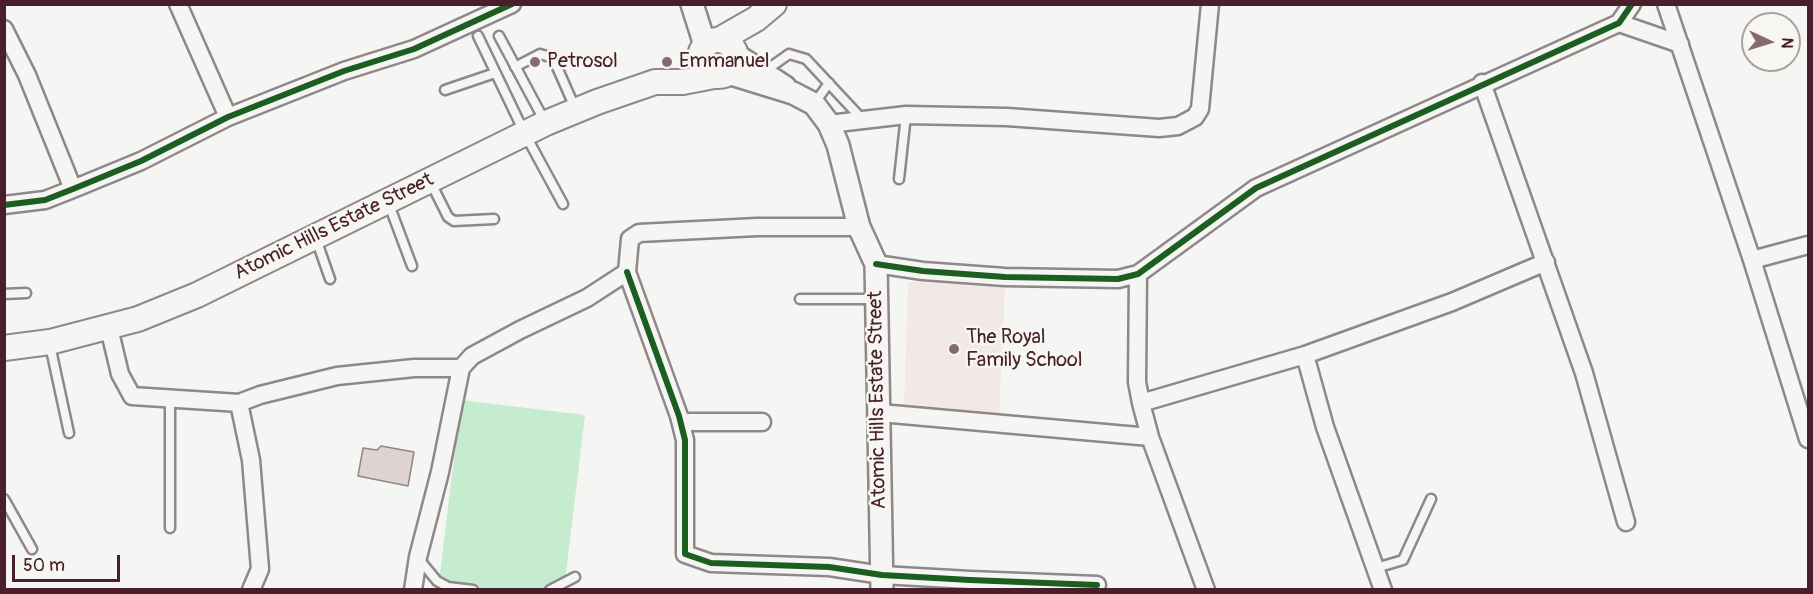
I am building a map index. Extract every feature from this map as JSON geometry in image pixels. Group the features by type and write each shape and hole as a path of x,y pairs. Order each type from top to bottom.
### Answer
{"main road":[{"path":"719,53 765,12"},
{"name":"Atomic Hills Estate Street","path":"4,348 50,342 109,328 197,295 546,123 655,82 683,82 719,53"}],"street":[{"path":"178,4 228,117"},
{"path":"4,205 45,200 73,189 141,161 228,117 344,72 414,49 512,4"},
{"path":"693,4 719,53"},
{"path":"829,124 906,115 1007,117 1160,128 1178,126 1195,117 1200,109 1210,4"},
{"path":"876,264 923,271 1005,277 1118,279 1138,274 1256,188 1482,83 1619,23 1632,4"},
{"path":"1666,4 1752,260 1792,394 1809,439"},
{"path":"1619,23 1680,44"},
{"path":"4,29 27,75 73,189"},
{"name":"Atomic Hills Estate Street","path":"719,53 765,71 793,93"},
{"name":"Atomic Hills Estate Street","path":"719,53 814,104 829,124 847,171 859,227 876,264 882,582"},
{"path":"1482,83 1584,373 1626,522"},
{"path":"859,227 757,227 639,233 630,239 627,272 681,422 685,440 685,554 711,563 829,567 882,582 1097,585"},
{"path":"1752,260 1809,245"},
{"path":"1141,403 1305,355 1452,302 1546,262"},
{"path":"413,590 418,557 440,472 461,368 472,356 587,298 627,272"},
{"path":"1138,274 1137,382 1141,403 1150,437 1206,590"},
{"path":"109,328 120,374 132,396 239,403 260,395 337,376 414,368 461,368"},
{"path":"1305,355 1325,427 1383,590"},
{"path":"239,403 251,460 260,569 251,590"},
{"path":"880,413 1150,437"},
{"path":"681,422 762,422"}],"lane":[{"path":"478,36 525,134 563,204"},
{"path":"499,36 546,123"},
{"path":"515,67 540,54 553,58 576,110"},
{"path":"765,71 789,54 806,58 862,119"},
{"path":"446,90 495,73"},
{"path":"814,104 829,83"},
{"path":"899,179 906,115"},
{"path":"429,180 448,218 454,221 494,219"},
{"path":"387,201 412,266"},
{"path":"314,236 330,279"},
{"path":"4,294 26,293"},
{"path":"800,299 876,299"},
{"path":"50,342 69,433"},
{"path":"170,398 170,528"},
{"path":"4,498 32,549"},
{"path":"1376,568 1404,560 1431,500"},
{"path":"418,557 437,581 448,587 473,590"},
{"path":"550,590 575,577"}],"shaded area":[{"name":"The Royal Family School","path":"908,282 1005,285 999,418 904,412"}],"green space":[{"path":"461,400 585,415 564,589 438,590"}],"building":[{"path":"381,446 414,452 408,486 358,476 363,448 377,450"}],"cycle path":[{"path":"4,205 45,200 73,189 141,161 228,117 344,71 414,49 512,4"},
{"path":"876,264 923,271 1005,277 1118,279 1138,274 1256,188 1619,23 1632,4"},
{"path":"627,272 679,416 685,440 685,554 711,563 829,567 882,575 1097,585"}],"place":[{"name":"Petrosol","path":"535,62"},
{"name":"Emmanuel","path":"667,62"},
{"name":"The Royal Family School","path":"954,349"}]}
